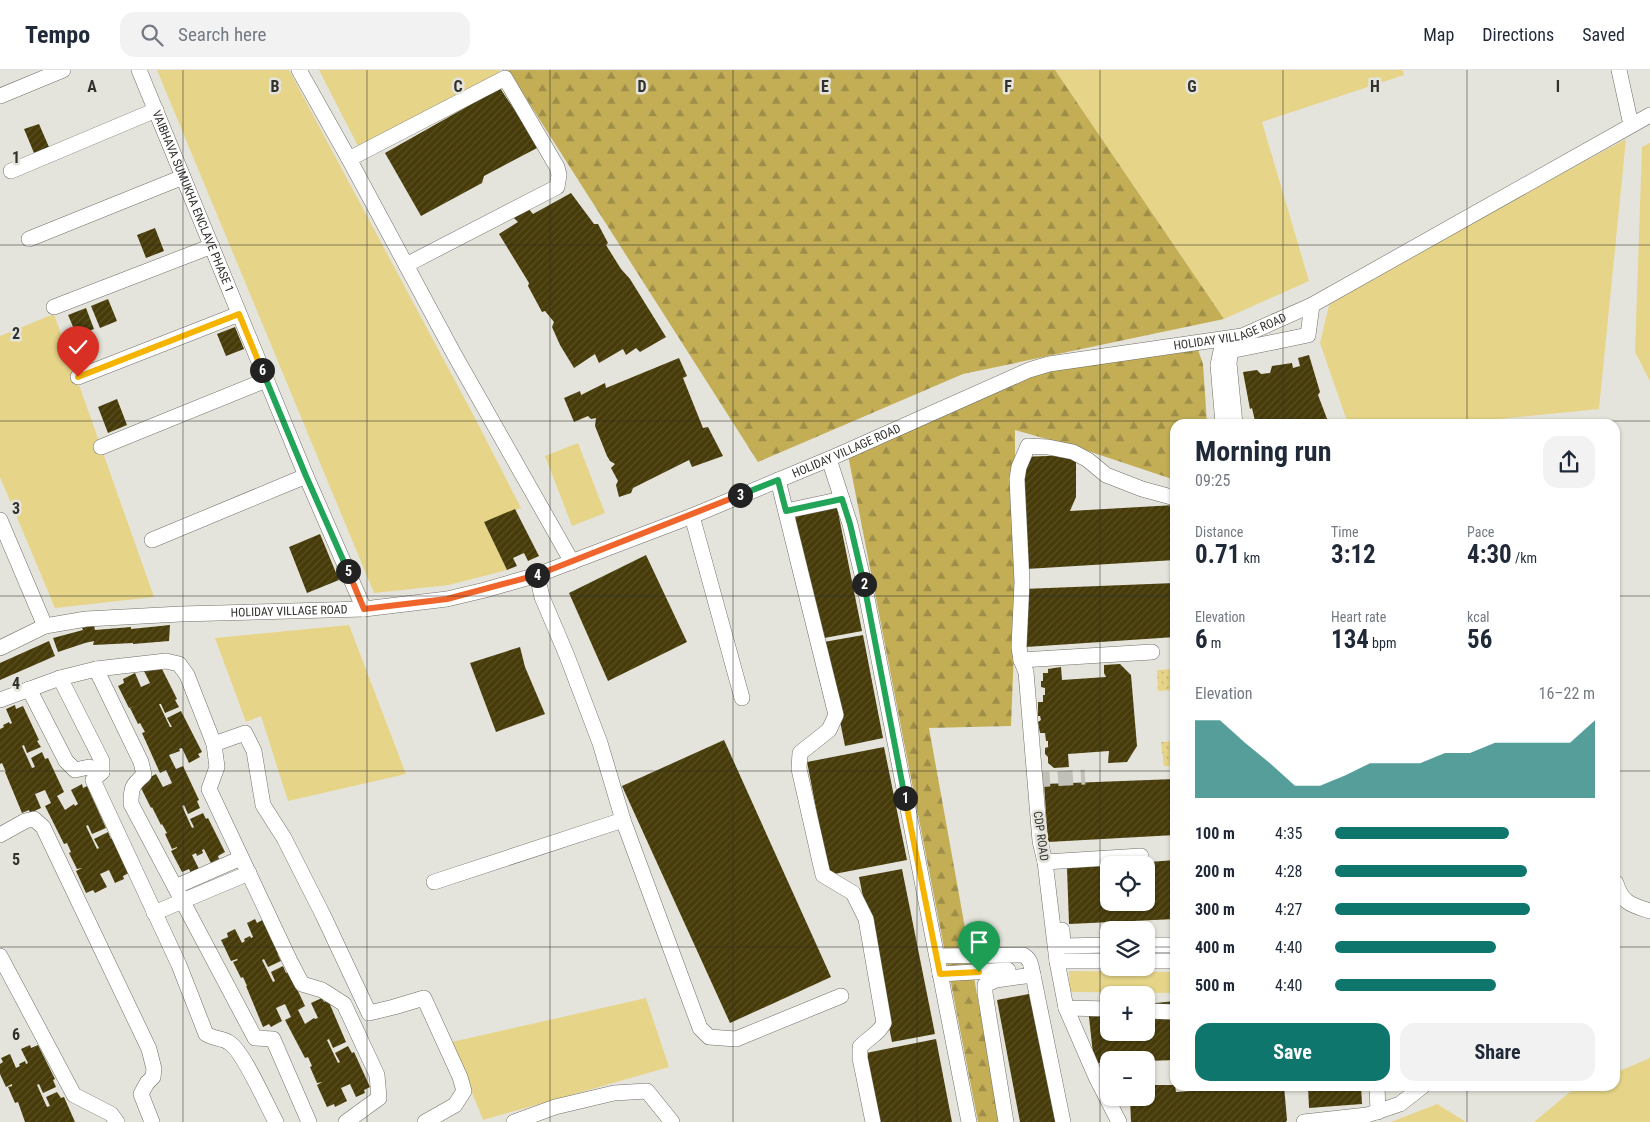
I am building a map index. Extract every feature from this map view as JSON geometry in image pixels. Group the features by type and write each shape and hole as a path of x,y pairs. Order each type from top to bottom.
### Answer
{"street":[{"path":"0,96 63,70"},
{"name":"VAIBHAVA SUMUKHA ENCLAVE PHASE 1","path":"139,70 306,476 364,609"},
{"path":"299,70 572,562"},
{"path":"1620,70 1631,125"},
{"path":"349,158 505,78 557,167 559,175 557,187 406,265"},
{"path":"11,171 156,110"},
{"name":"HOLIDAY VILLAGE ROAD","path":"0,648 46,626 86,619 181,614 364,609 447,599 537,575 692,516 829,459 1029,370 1049,364 1229,343 1312,305 1650,115"},
{"path":"29,240 183,177"},
{"path":"54,307 212,246"},
{"path":"1229,343 1308,335 1312,305"},
{"path":"78,377 239,314"},
{"path":"1223,419 1218,366 1229,343"},
{"path":"1229,343 1229,363 1235,419"},
{"path":"101,447 266,380"},
{"name":"CDP ROAD","path":"1118,1122 1066,1008 1057,961 1045,862 1040,840 1026,672 1021,660 1019,647 1022,582 1018,467 1028,446 1048,446 1073,452 1088,460 1106,475 1142,489 1170,497"},
{"path":"829,459 850,524 864,583 969,1122"},
{"path":"152,540 306,476"},
{"path":"778,480 836,715 829,730 800,753 799,769 823,875 853,893 866,920 884,1023 881,1031 869,1038 860,1047 860,1058 873,1122"},
{"path":"786,511 842,499"},
{"path":"692,516 742,698"},
{"path":"0,521 46,626"},
{"path":"537,575 542,597 600,743 623,820 700,1028 709,1037 736,1039 841,996"},
{"path":"1021,660 1152,652"},
{"path":"0,700 60,678 96,670 166,661 179,664 187,675 214,744 217,767 209,789 241,858 302,984 322,990 344,1004 377,1075 379,1098 346,1122"},
{"path":"96,670 141,762 144,775 136,781 131,789 131,804 255,1038 273,1039 310,1122"},
{"path":"60,678 102,761 102,772 93,780 178,965 206,1034 215,1039 229,1042 241,1055 276,1122"},
{"path":"29,690 66,761 75,770 89,767 102,772"},
{"path":"214,744 245,733 254,751 263,804 284,838 324,915 369,1013 424,998 460,1077 464,1091 455,1105 425,1122"},
{"path":"0,835 25,821 34,819 43,827 149,1049 154,1069 153,1076 141,1094 152,1122"},
{"path":"434,882 623,820"},
{"path":"175,887 241,858"},
{"path":"1045,862 1100,859"},
{"path":"1045,862 1057,880 1063,946 1100,946"},
{"path":"154,913 249,873"},
{"path":"1620,895 1626,902 1650,912"},
{"path":"1155,945 1170,945"},
{"path":"937,956 1023,954 1030,961 1064,1122"},
{"path":"0,956 74,1095 111,1114 117,1122"},
{"path":"1057,961 1100,961"},
{"path":"1155,961 1170,961"},
{"path":"940,974 1032,971"},
{"path":"1006,1122 985,985 996,980 1032,971"},
{"path":"1066,1008 1100,1009"},
{"path":"1155,1011 1170,1012"},
{"path":"514,1122 555,1107 614,1093 647,1091 672,1122"},
{"path":"1377,1091 1378,1112"},
{"path":"1304,1122 1367,1116 1400,1104 1417,1091"}],"shaded area":[{"path":"157,70 289,70 521,508 484,522 507,570 449,585 374,593"},
{"path":"319,70 499,70 502,74 359,148"},
{"path":"1055,70 1403,70 1404,75 1262,122 1309,281 1224,319"},
{"path":"1626,139 1599,409 1499,419 1346,419 1320,343 1331,297"},
{"path":"1650,143 1650,381 1635,352 1642,147"},
{"path":"54,314 154,597 55,608 0,477 0,336"},
{"path":"578,443 605,513 572,526 545,456"},
{"path":"349,625 406,774 288,801 261,716 246,722 215,638"},
{"path":"1170,669 1170,690 1158,691 1157,670"},
{"path":"1170,741 1170,766 1164,766 1161,742"},
{"path":"1069,971 1100,971 1100,976 1155,976 1155,972 1170,972 1170,993 1155,993 1155,986 1100,986 1100,992 1070,992"},
{"path":"646,998 669,1067 483,1120 452,1042"},
{"path":"1650,1058 1650,1122 1534,1122 1572,1091 1620,1091 1620,1071"},
{"path":"1437,1104 1466,1122 1391,1122"}],"green space":[{"path":"508,70 1055,70 1224,319 963,374 758,462"},
{"path":"1197,347 1203,364 1207,419 1170,419 1170,478 1082,449 1015,430 1015,624 1011,726 929,728 1000,1122 978,1122 848,455 1005,378"}],"building":[{"path":"500,88 539,147 484,176 482,183 421,216 385,153"},
{"path":"39,124 49,147 34,153 24,129"},
{"path":"571,193 594,224 598,224 608,243 606,245 621,269 630,279 666,337 640,352 636,348 626,355 623,349 599,363 595,354 574,368 552,327 554,322 545,311 542,312 528,286 529,283 499,234 518,222 513,217 527,207 533,214"},
{"path":"155,228 164,251 146,258 137,235"},
{"path":"108,299 117,321 100,328 91,306"},
{"path":"86,308 94,329 77,336 68,315"},
{"path":"235,327 244,349 226,356 217,334"},
{"path":"1309,355 1320,392 1318,395 1327,419 1255,419 1252,408 1250,409 1243,372 1257,370 1261,374 1270,373 1272,366 1292,363 1293,368 1300,366 1298,358"},
{"path":"679,358 687,376 683,378 703,428 708,427 723,456 692,467 689,460 633,488 631,493 619,497 616,485 618,481 611,468 615,464 607,456 595,426 596,418 591,419 588,416 574,422 564,398 580,391 581,395 605,383 606,388"},
{"path":"117,399 127,425 108,433 98,407"},
{"path":"1076,455 1076,497 1070,511 1170,505 1170,560 1026,569 1019,457"},
{"path":"836,502 862,631 819,639 794,511"},
{"path":"515,509 539,556 528,561 524,553 513,558 517,566 507,570 484,522"},
{"path":"320,534 339,580 307,593 289,547"},
{"path":"646,555 687,642 608,681 569,593"},
{"path":"1170,583 1170,637 1026,647 1023,589"},
{"path":"94,625 95,630 170,625 169,641 93,645 94,641 58,652 53,638"},
{"path":"863,635 883,738 845,746 824,642"},
{"path":"49,641 55,656 0,680 0,663"},
{"path":"520,647 525,667 545,714 496,732 470,663"},
{"path":"1120,664 1131,675 1137,746 1127,762 1108,763 1109,751 1068,754 1069,767 1054,768 1048,763 1045,748 1048,747 1048,741 1046,741 1045,733 1040,733 1038,722 1041,720 1040,716 1038,716 1038,702 1043,702 1043,695 1045,695 1045,688 1041,687 1043,673 1048,673 1048,669 1061,667 1062,680 1106,677 1104,665"},
{"path":"160,665 179,707 165,713 161,704 159,704 170,727 172,727 167,718 181,711 202,752 198,754 200,757 189,763 182,748 179,749 180,751 169,755 176,769 183,766 199,800 197,801 200,808 188,814 184,805 182,806 192,828 194,827 190,819 203,813 206,819 208,818 225,852 218,856 219,859 211,863 204,849 202,850 203,853 197,856 196,853 192,855 199,869 191,873 189,869 182,872 171,851 177,847 172,849 165,834 167,833 140,786 145,780 156,774 163,787 172,783 166,770 160,773 142,733 145,732 140,723 138,724 130,708 135,706 129,708 118,686 124,683 123,679 135,673 141,687 150,683 143,669"},
{"path":"15,705 16,709 23,706 41,747 27,753 24,745 22,746 32,768 35,767 31,758 42,752 45,759 48,758 64,792 57,796 65,810 74,804 75,806 78,804 71,790 82,784 83,788 87,786 106,828 92,834 88,825 86,826 97,849 99,848 94,839 108,832 111,839 113,838 129,873 123,876 124,879 115,883 109,870 100,874 107,887 95,893 93,890 86,893 76,871 82,868 77,869 69,853 71,852 67,843 64,844 45,806 51,803 45,790 35,794 41,808 30,813 29,810 22,813 2,763 0,764 0,729 9,722 10,724 12,723 6,709"},
{"path":"724,740 831,977 730,1023 622,786"},
{"path":"884,747 907,860 829,875 807,762"},
{"path":"1170,779 1170,835 1048,842 1044,784"},
{"path":"1170,860 1170,919 1100,921 1100,923 1069,924 1067,868 1100,866 1100,911 1155,911 1155,862"},
{"path":"902,869 935,1034 892,1042 859,877"},
{"path":"255,919 257,923 264,919 280,954 278,955 281,961 268,967 264,959 262,960 273,982 275,981 271,972 283,966 286,973 289,972 305,1006 298,1010 305,1024 314,1018 318,1018 311,1003 322,998 324,1002 328,1000 346,1042 333,1048 329,1039 327,1040 338,1063 340,1062 335,1053 348,1046 352,1053 354,1052 370,1087 364,1090 365,1093 356,1097 350,1084 341,1088 347,1101 335,1107 334,1104 327,1107 317,1085 322,1082 317,1083 308,1057 305,1058 285,1020 291,1017 285,1004 276,1008 282,1021 271,1027 269,1024 263,1027 243,977 241,978 233,962 238,960 231,961 221,940 228,937 227,933 235,929 242,943 245,941 244,939 250,936 251,938 253,937 247,923"},
{"path":"1034,993 1057,1122 1020,1122 997,1000"},
{"path":"1170,1002 1170,1060 1155,1061 1155,1051 1100,1051 1100,1063 1094,1063 1088,1008 1100,1007 1100,1041 1155,1041 1155,1003"},
{"path":"936,1039 952,1122 875,1122 861,1054"},
{"path":"30,1045 31,1048 38,1045 55,1079 53,1080 56,1087 43,1093 39,1084 37,1085 47,1107 50,1106 46,1097 57,1092 61,1098 64,1097 75,1122 25,1122 18,1102 15,1103 8,1087 12,1086 12,1084 6,1087 0,1074 0,1064 3,1062 1,1058 10,1054 16,1068 25,1061 26,1064 28,1063 21,1049"},
{"path":"1155,1085 1170,1085 1170,1091 1176,1092 1284,1091 1286,1122 1131,1122 1130,1106 1155,1106"},
{"path":"1308,1091 1361,1091 1362,1104 1309,1108"}],"tunnel":[{"path":"1035,780 1085,777"}],"route":[{"path":"78,377 239,314 306,476 364,609 447,599 537,575 692,516 778,480 786,511 842,499 864,583 940,974 979,972"}]}
